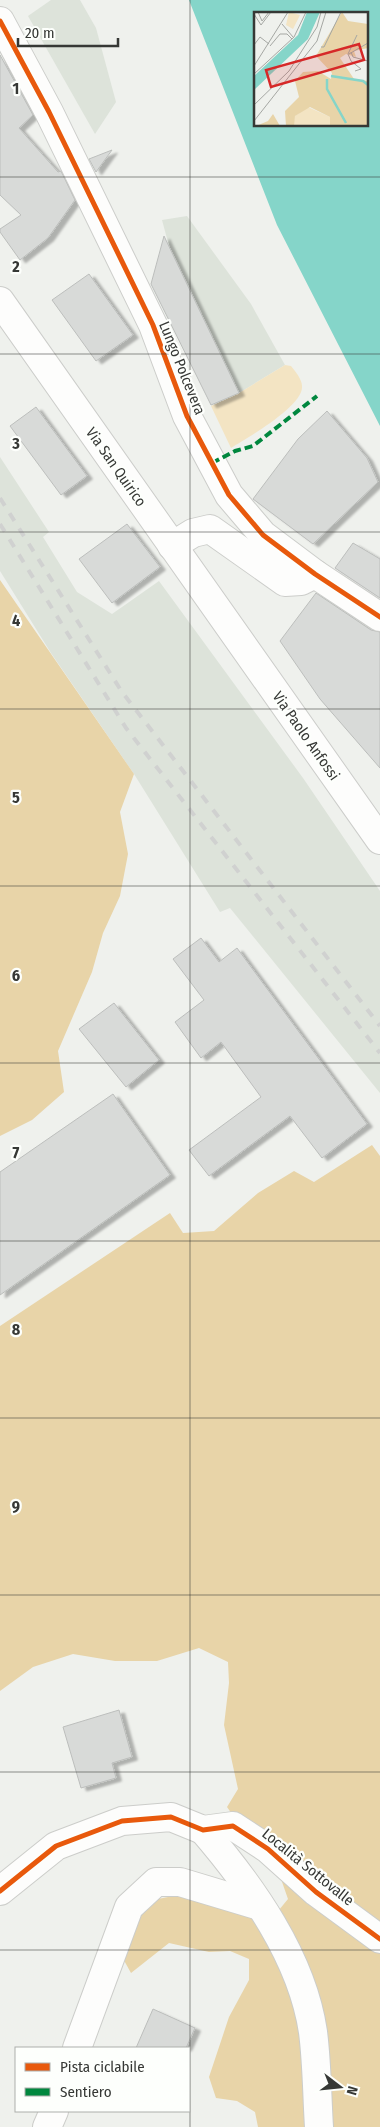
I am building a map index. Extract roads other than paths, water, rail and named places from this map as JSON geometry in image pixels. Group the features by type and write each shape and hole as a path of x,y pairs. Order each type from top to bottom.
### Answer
{"street":[{"name":"Lungo Polcevera","path":"0,20 49,112 153,325 187,416 229,495 263,535 315,574 380,617"},
{"name":"Via San Quirico","path":"0,301 232,632"},
{"path":"172,546 193,532 210,529 285,582 301,581 315,574"},
{"name":"Via Paolo Anfossi","path":"232,632 380,840"},
{"name":"Località Sottovalle","path":"0,1891 56,1846 122,1821 171,1817 203,1830 233,1866 260,1906 297,1970 312,2031 319,2127"},
{"name":"Località Sottovalle","path":"203,1830 233,1826 268,1849 316,1892 380,1939"},
{"path":"77,2047 129,1907 156,1882 180,1882 260,1906"},
{"path":"48,2127 54,2112"}],"water":[{"path":"189,0 380,0 380,426 277,225"}],"railway":[{"path":"0,498 122,692 380,1026"},
{"path":"0,524 126,728 380,1053"}]}
